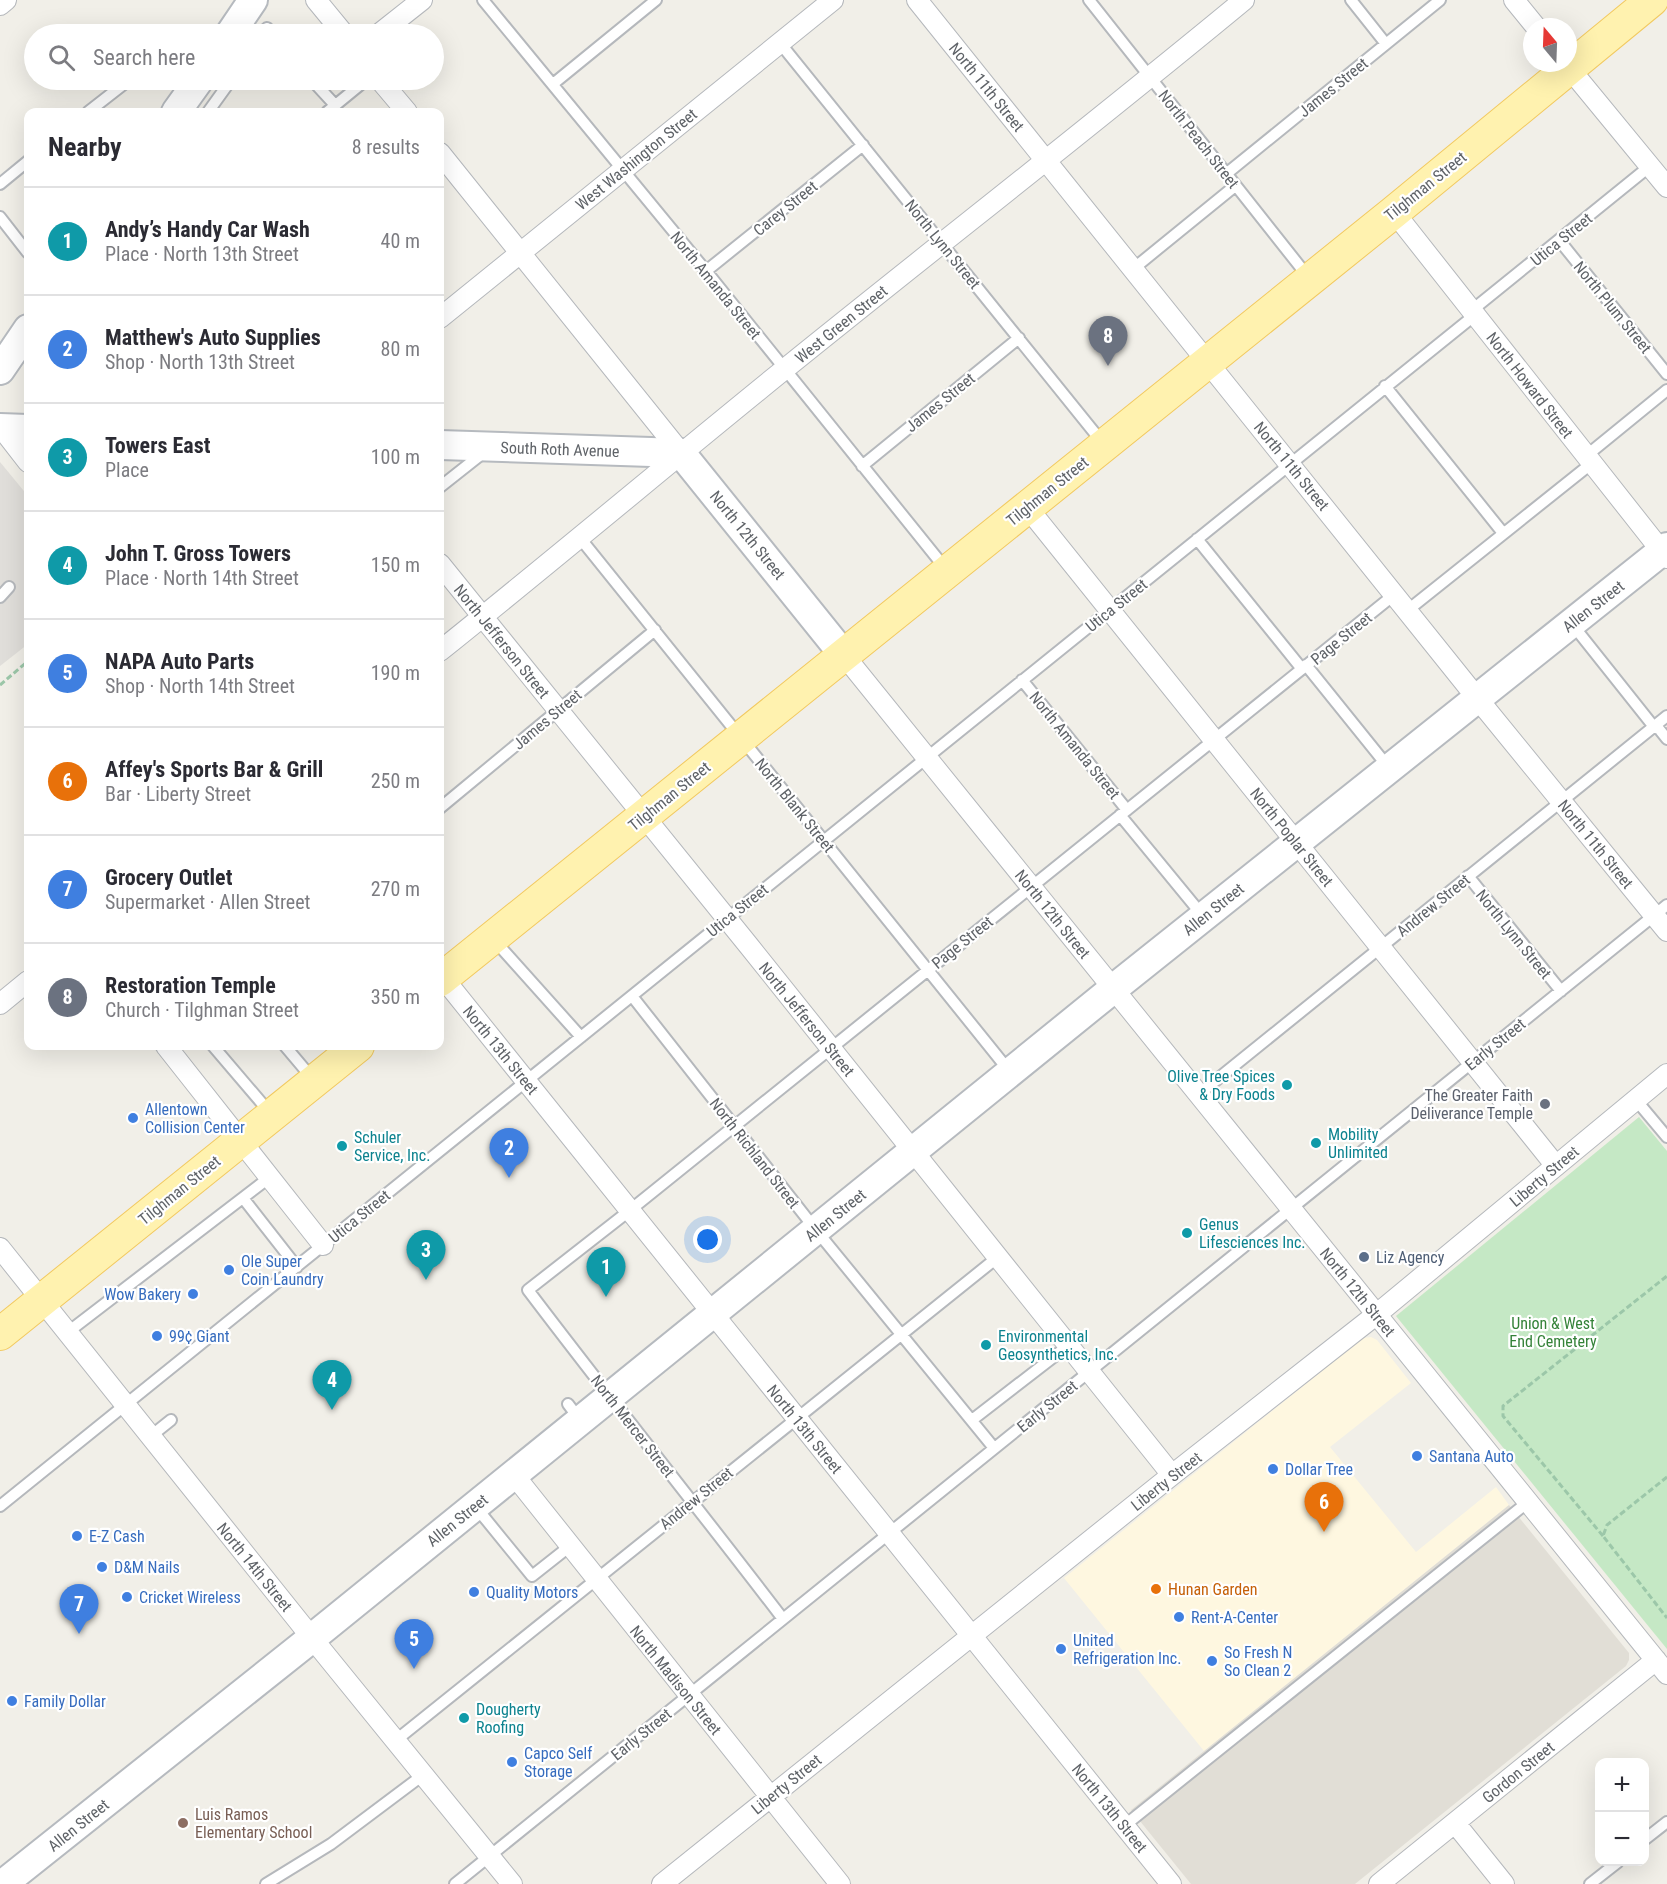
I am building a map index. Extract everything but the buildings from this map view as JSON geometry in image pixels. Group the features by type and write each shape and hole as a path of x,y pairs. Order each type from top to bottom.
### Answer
{"main road":[{"name":"Tilghman Street","path":"1577,58 1652,0"},
{"name":"Tilghman Street","path":"444,975 644,817 843,654 1394,212 1560,72"},
{"name":"Tilghman Street","path":"0,1334 353,1050"}],"street":[{"path":"0,5 6,0"},
{"path":"237,24 253,0"},
{"path":"316,0 336,24"},
{"path":"392,24 422,0"},
{"name":"West Washington Street","path":"444,315 833,0"},
{"name":"North 11th Street","path":"917,0 1477,698 1561,800 1661,910 1667,931"},
{"name":"West Green Street","path":"444,648 681,453 1045,159 1150,78 1244,0"},
{"path":"1514,0 1529,18"},
{"path":"1572,72 1667,187"},
{"path":"179,108 192,90"},
{"path":"388,90 403,108"},
{"name":"North 12th Street","path":"444,162 1662,1667"},
{"name":"North Howard Street","path":"1394,212 1665,552"},
{"path":"0,370 24,335"},
{"path":"8,428 24,455"},
{"name":"South Roth Avenue","path":"444,445 681,453"},
{"name":"North Poplar Street","path":"1027,507 1556,1166"},
{"name":"Allen Street","path":"3,1884 514,1474 574,1412 609,1397 1203,916 1665,552"},
{"name":"North Jefferson Street","path":"444,569 1172,1475"},
{"name":"North 13th Street","path":"444,981 1169,1883"},
{"path":"0,1004 24,984"},
{"path":"169,1050 323,1245"},
{"name":"Liberty Street","path":"662,1884 1172,1475 1377,1314 1667,1074"},
{"name":"North 14th Street","path":"0,1248 512,1884"},
{"name":"North Madison Street","path":"514,1474 840,1884"},
{"name":"Gordon Street","path":"1379,1884 1455,1823 1662,1667"},
{"path":"1455,1823 1504,1884"}],"lane":[{"name":"North Amanda Street","path":"483,0 948,571"},
{"path":"553,84 656,0"},
{"name":"North Peach Street","path":"1089,0 1309,279"},
{"path":"1351,0 1386,44"},
{"name":"James Street","path":"1226,174 1440,0"},
{"name":"North Lynn Street","path":"780,43 1104,445"},
{"path":"93,108 116,90"},
{"path":"211,108 224,90"},
{"path":"319,90 330,108"},
{"path":"332,108 354,90"},
{"name":"Carey Street","path":"706,272 863,145"},
{"path":"0,184 24,163"},
{"name":"Utica Street","path":"0,1506 1109,611 1650,166"},
{"path":"1133,268 1235,186"},
{"path":"0,217 24,248"},
{"name":"North Plum Street","path":"1559,240 1667,374"},
{"name":"James Street","path":"862,466 1019,338"},
{"path":"1385,386 1503,533"},
{"path":"1408,610 1503,533 1667,390"},
{"path":"444,484 490,447"},
{"name":"North Blank Street","path":"580,538 1010,1072"},
{"path":"1197,539 1389,769"},
{"path":"0,597 9,587"},
{"name":"Page Street","path":"528,1290 1395,594"},
{"path":"1572,623 1654,727 1659,729 1667,740"},
{"name":"James Street","path":"444,805 655,630"},
{"name":"North Amanda Street","path":"1022,680 1203,916"},
{"name":"Andrew Street","path":"1199,1094 1667,716"},
{"name":"North Lynn Street","path":"1467,876 1560,991"},
{"name":"Early Street","path":"455,1884 1661,910"},
{"path":"493,938 580,1037"},
{"name":"North Richland Street","path":"632,996 816,1230 994,1448"},
{"path":"216,1050 272,1115"},
{"path":"288,1050 314,1081"},
{"path":"1636,1100 1667,1137"},
{"path":"68,1332 270,1177"},
{"path":"243,1198 297,1267"},
{"name":"Andrew Street","path":"395,1741 998,1257"},
{"name":"North Mercer Street","path":"528,1290 783,1619"},
{"path":"972,1420 1069,1345"},
{"path":"151,1436 171,1420"},
{"path":"1124,1826 1528,1502"},
{"path":"475,1506 532,1576 570,1546"},
{"path":"266,1884 331,1844 423,1775"},
{"path":"1649,1836 1667,1822"},
{"path":"1590,1884 1613,1866"}],"path":[{"path":"0,685 24,664"},
{"path":"1667,1276 1503,1406 1503,1416 1603,1536 1667,1618"},
{"path":"1603,1536 1607,1525 1667,1477"}],"shaded area":[{"path":"0,462 24,491 24,647 0,666"},
{"path":"1371,1337 1377,1340 1411,1383 1330,1447 1416,1552 1496,1487 1509,1505 1204,1751 1064,1578 1363,1338"},
{"path":"1509,1505 1629,1653 1626,1666 1355,1884 1191,1884 1131,1810"}],"green space":[{"name":"Union & West End Cemetery","path":"1639,1117 1667,1151 1667,1649 1396,1316"}],"place":[{"name":"Restoration Temple","path":"1108,366"},
{"name":"Olive Tree Spices & Dry Foods","path":"1287,1085"},
{"name":"The Greater Faith Deliverance Temple","path":"1545,1104"},
{"name":"Allentown Collision Center","path":"133,1118"},
{"name":"Mobility Unlimited","path":"1316,1143"},
{"name":"Schuler Service, Inc.","path":"342,1146"},
{"name":"Matthew's Auto Supplies","path":"509,1178"},
{"name":"Genus Lifesciences Inc.","path":"1187,1233"},
{"name":"Liz Agency","path":"1364,1257"},
{"name":"Ole Super Coin Laundry","path":"229,1270"},
{"name":"Towers East","path":"426,1280"},
{"name":"Wow Bakery","path":"193,1294"},
{"name":"Andy’s Handy Car Wash","path":"606,1297"},
{"name":"99¢ Giant","path":"157,1336"},
{"name":"Environmental Geosynthetics, Inc.","path":"986,1345"},
{"name":"John T. Gross Towers","path":"332,1410"},
{"name":"Santana Auto","path":"1417,1456"},
{"name":"Dollar Tree","path":"1273,1469"},
{"name":"Affey's Sports Bar & Grill","path":"1324,1532"},
{"name":"E-Z Cash","path":"77,1536"},
{"name":"D&M Nails","path":"102,1567"},
{"name":"Hunan Garden","path":"1156,1589"},
{"name":"Quality Motors","path":"474,1592"},
{"name":"Cricket Wireless","path":"127,1597"},
{"name":"Rent-A-Center","path":"1179,1617"},
{"name":"Grocery Outlet","path":"79,1634"},
{"name":"United Refrigeration Inc.","path":"1061,1649"},
{"name":"So Fresh N So Clean 2","path":"1212,1661"},
{"name":"NAPA Auto Parts","path":"414,1669"},
{"name":"Family Dollar","path":"12,1701"},
{"name":"Dougherty Roofing","path":"464,1718"},
{"name":"Capco Self Storage","path":"512,1762"},
{"name":"Luis Ramos Elementary School","path":"183,1823"}]}
